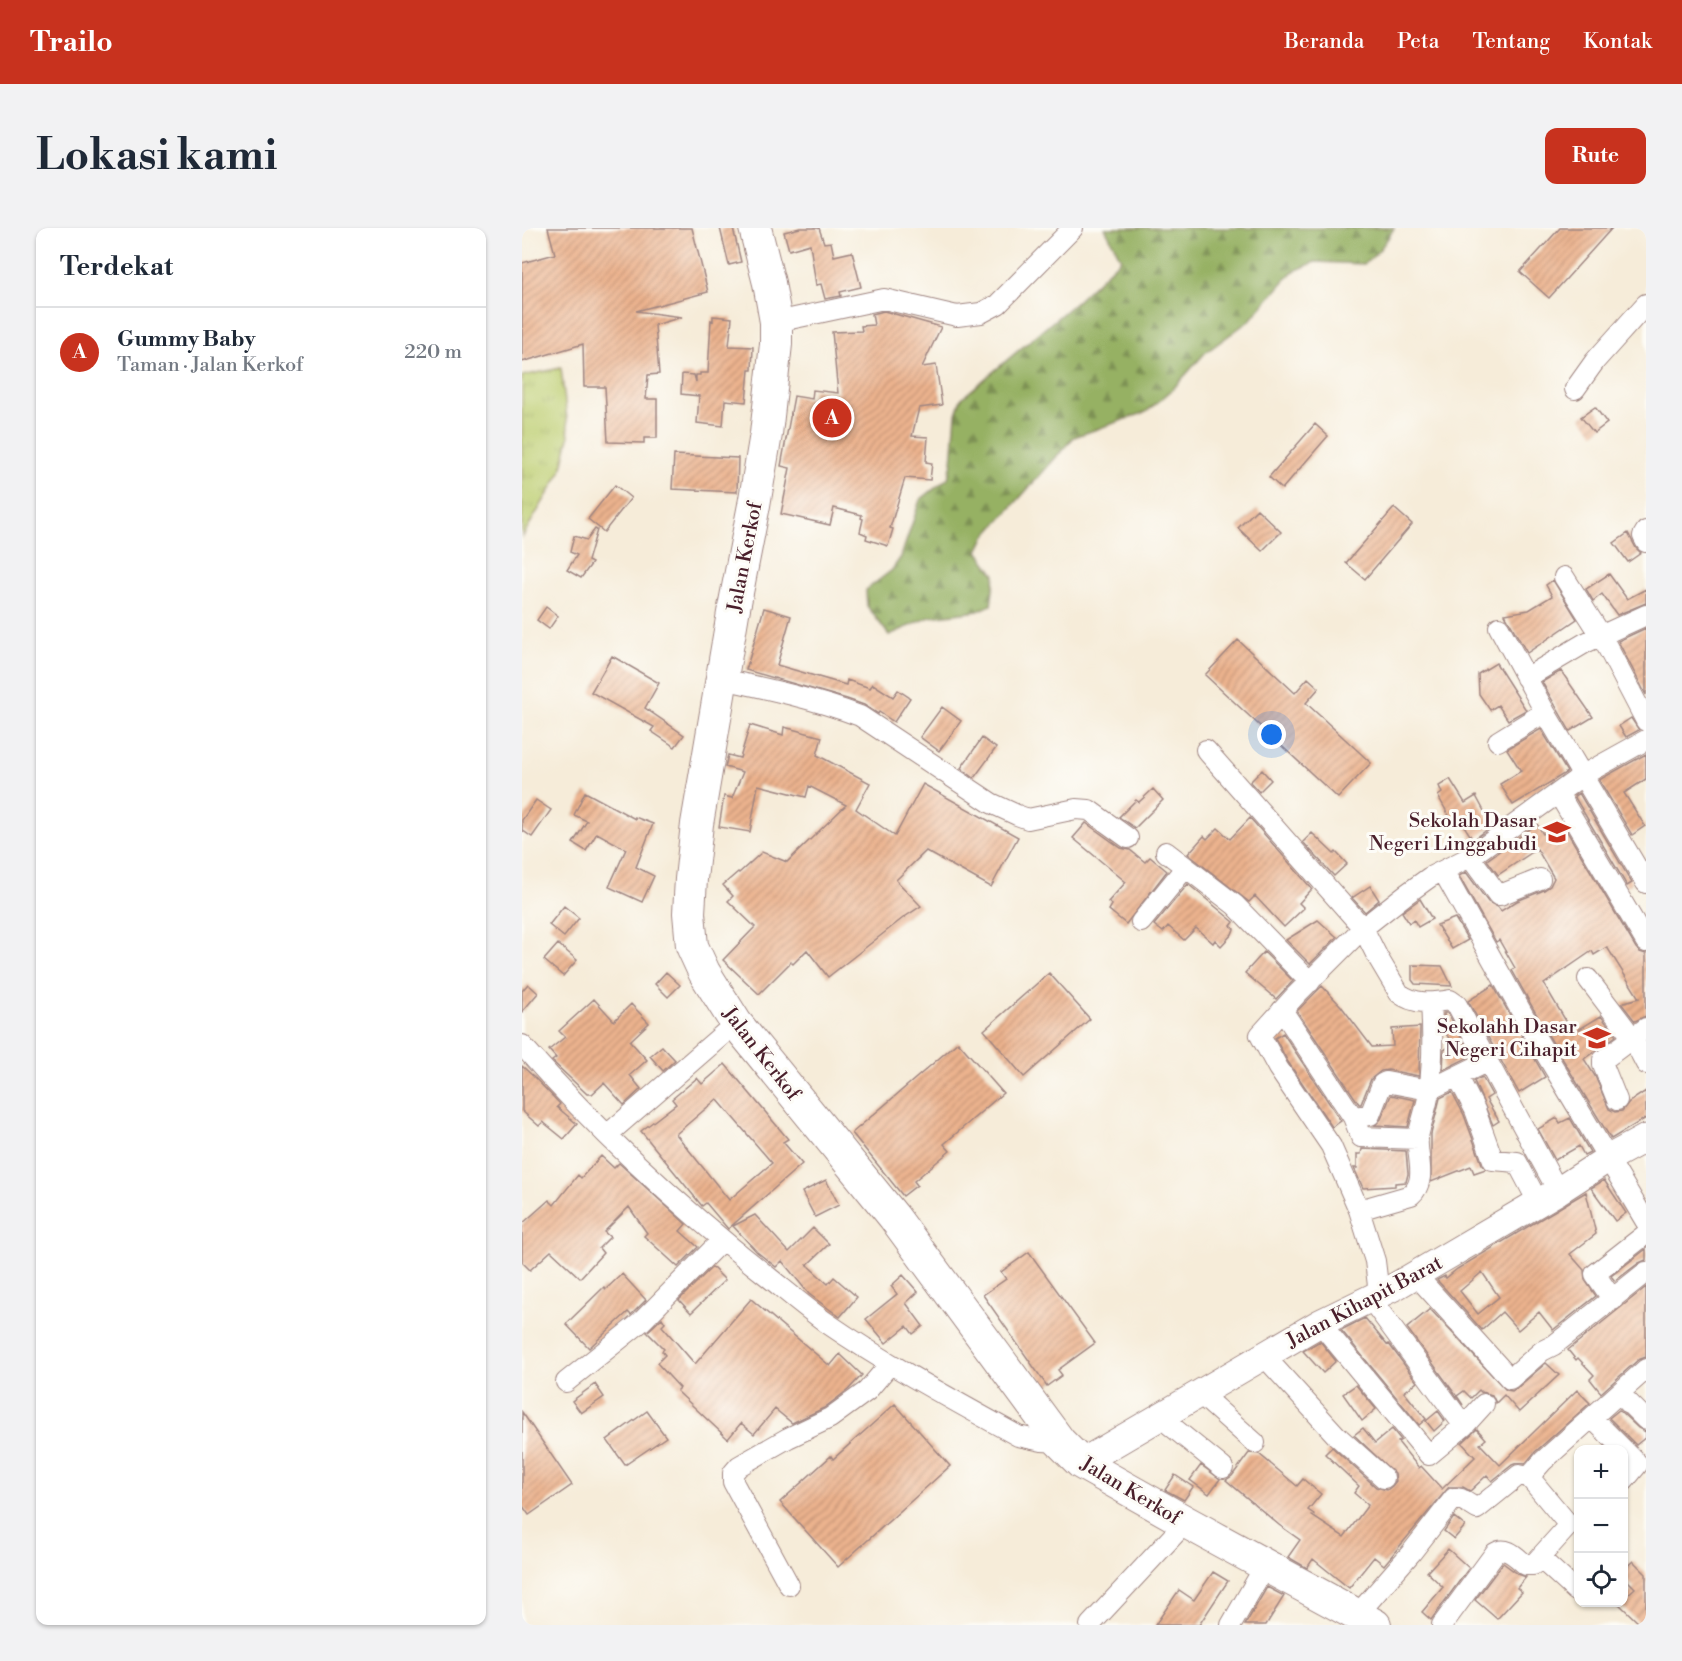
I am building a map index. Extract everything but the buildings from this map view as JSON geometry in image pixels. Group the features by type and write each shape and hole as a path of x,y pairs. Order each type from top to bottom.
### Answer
{"main road":[{"name":"Jalan Kerkof","path":"755,228 769,283 776,322 776,344 766,434 697,824 690,879 689,913 692,946 704,972 736,1023 894,1217 1070,1452 1186,1522 1366,1620"}],"street":[{"path":"776,322 884,299 957,316 981,313 998,304 1073,228"},
{"path":"1575,388 1646,304"},
{"path":"1646,531 1643,536 1646,542"},
{"path":"1564,577 1601,635 1646,721"},
{"path":"1526,678 1601,635 1646,615"},
{"path":"1499,627 1545,712 1646,883 1620,899"},
{"path":"722,679 781,692 860,716 991,803 1017,816 1028,819 1076,808 1089,810 1128,838"},
{"path":"1498,741 1545,712"},
{"path":"1464,1426 1375,1296 1375,1261 1359,1210 1330,1146 1278,1068 1260,1035 1363,928 1405,895 1430,877 1470,857 1583,776 1646,740"},
{"path":"1206,750 1363,928 1377,957 1400,993 1405,998 1431,1004 1450,1000 1457,1005 1488,1061 1548,1197"},
{"path":"1558,793 1646,942"},
{"path":"1166,852 1235,905 1310,982"},
{"path":"1470,857 1500,896 1540,879"},
{"path":"1142,922 1185,868"},
{"path":"1443,871 1535,1036 1646,1222"},
{"path":"1588,979 1639,1033 1646,1064"},
{"path":"1359,1210 1411,1195 1416,1190 1420,1165 1418,1139 1429,1090 1431,1004"},
{"path":"1282,1010 1353,1117 1360,1137"},
{"path":"607,1135 736,1023"},
{"path":"1617,1100 1603,1065 1604,1060 1639,1033"},
{"path":"522,1045 607,1135 722,1240 825,1322 890,1364 1018,1436 1042,1441 1070,1452"},
{"path":"1353,1117 1364,1118 1370,1115 1380,1086 1386,1082 1429,1090 1488,1061"},
{"path":"1458,1077 1475,1110 1494,1160 1517,1162 1548,1197"},
{"path":"1330,1146 1360,1137 1418,1139"},
{"name":"Jalan Kihapit Barat","path":"1070,1452 1160,1417 1320,1323 1415,1274 1548,1197 1608,1158 1646,1138"},
{"path":"1612,1300 1594,1275 1646,1234"},
{"path":"566,1382 641,1322 722,1240"},
{"path":"1415,1274 1510,1379 1542,1351 1554,1345 1646,1272"},
{"path":"1320,1323 1426,1453 1432,1455 1484,1404"},
{"path":"1264,1356 1336,1435 1384,1478"},
{"path":"789,1585 733,1482 733,1473 739,1466 788,1438 830,1418 867,1391 890,1364"},
{"path":"1529,1477 1646,1369"},
{"path":"1198,1393 1255,1443"},
{"path":"1620,1394 1646,1420"},
{"path":"1160,1417 1223,1468"},
{"path":"1592,1418 1642,1455 1628,1474"},
{"path":"1366,1620 1411,1553 1454,1498 1461,1499 1477,1509 1520,1474 1529,1477 1569,1525 1533,1564 1526,1565 1507,1550 1499,1550 1442,1625"},
{"path":"1090,1625 1186,1522"},
{"path":"1540,1558 1574,1589"},
{"path":"1231,1625 1266,1566"}],"green space":[{"path":"1105,228 1394,228 1381,248 1364,264 1315,262 1292,272 1250,320 1205,353 1173,389 1146,412 1074,437 985,537 978,551 995,575 991,605 978,611 930,617 889,635 867,606 866,590 892,570 901,557 920,500 948,478 952,463 956,414 961,399 1076,302 1121,259"},
{"path":"561,368 569,437 561,472 522,537 522,376"}],"place":[{"name":"Gummy Baby","path":"832,418"},
{"name":"Sekolah Dasar Negeri Linggabudi","path":"1557,832"},
{"name":"Sekolahh Dasar Negeri Cihapit","path":"1597,1038"}]}
